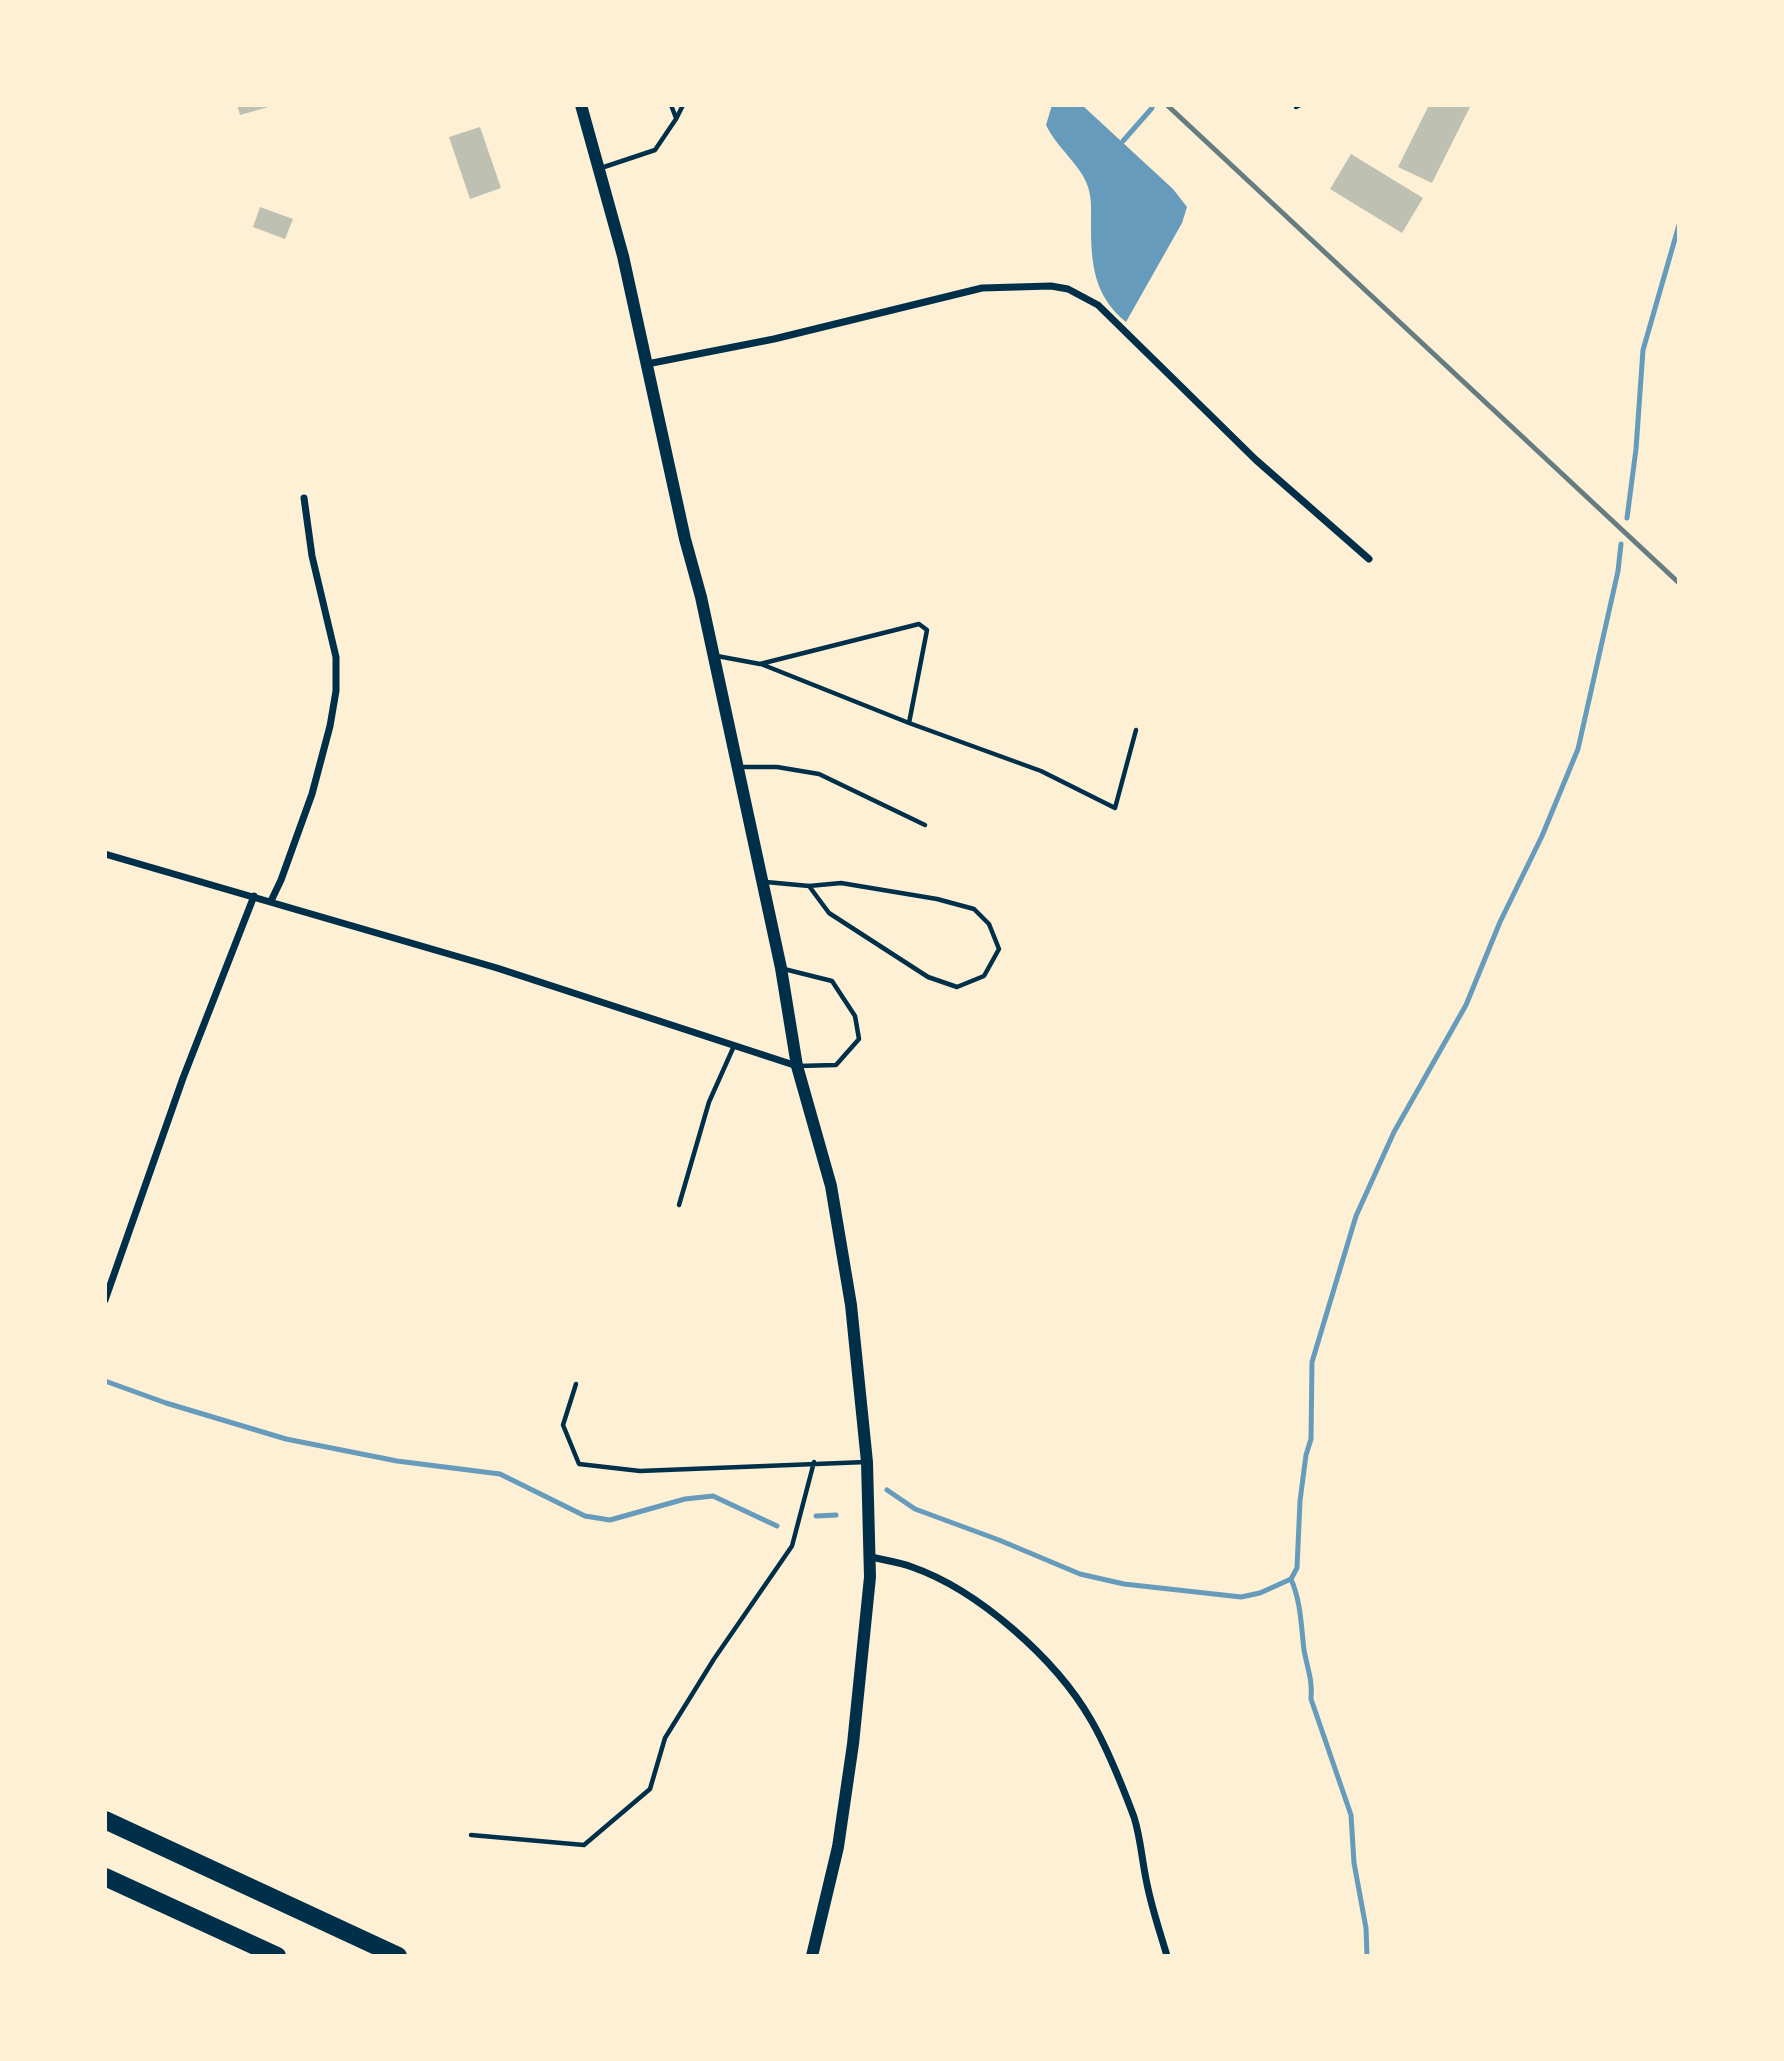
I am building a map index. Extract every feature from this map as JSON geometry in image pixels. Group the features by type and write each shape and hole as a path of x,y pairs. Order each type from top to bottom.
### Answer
{"highway":[{"path":"105,1820 398,1956"},
{"path":"105,1877 277,1956"}],"street":[{"path":"581,105 623,256 713,655 781,968 797,1066 834,1199 851,1305 867,1462 870,1557 845,1814 812,1956"},
{"path":"647,364 774,339 982,288 1017,285 1068,289 1084,295 1107,312 1256,460 1369,559"},
{"path":"271,901 312,794 336,691 336,657 312,556 304,498"},
{"path":"105,854 487,965 797,1066"},
{"path":"105,1300 183,1078 254,896"},
{"path":"870,1557 911,1567 943,1581 972,1599 1000,1619 1038,1654 1083,1706 1107,1752 1133,1816 1147,1883 1167,1956"}],"lane":[{"path":"671,105 676,118"},
{"path":"600,169 655,150 683,105"},
{"path":"760,664 919,624 927,630 909,723"},
{"path":"713,655 760,664 909,723 1041,771 1115,808 1136,730"},
{"path":"737,767 778,767 818,774 925,825"},
{"path":"761,882 809,886 841,883 937,899 974,909 989,924 999,949 984,976 957,987 928,977 829,913 809,886"},
{"path":"781,968 832,981 855,1016 859,1039 836,1065 797,1066"},
{"path":"679,1205 709,1102 734,1046"},
{"path":"105,1273 114,1276"},
{"path":"576,1384 563,1425 579,1464 640,1471 867,1462"},
{"path":"471,1835 584,1845 649,1789 665,1738 714,1659 792,1546 814,1462"}],"water":[{"path":"1052,105 1082,105 1173,189 1187,207 1182,223 1126,322 1107,301 1096,278 1089,192 1085,179 1046,125"}],"building":[{"path":"237,105 272,105 272,106 240,115"},
{"path":"1429,105 1470,107 1432,183 1398,167"},
{"path":"480,127 501,188 470,199 449,137"},
{"path":"1351,154 1423,198 1402,233 1330,189"},
{"path":"260,207 293,219 285,239 253,227"}],"waterway":[{"path":"1123,141 1152,108"},
{"path":"1627,518 1636,449 1643,350 1679,225"},
{"path":"887,1490 915,1509 1080,1574 1124,1584 1241,1597 1260,1593 1291,1579 1297,1568 1300,1501 1306,1455 1311,1439 1312,1362 1356,1216 1394,1132 1466,1005 1500,922 1542,836 1578,749 1618,571 1621,544"},
{"path":"105,1381 166,1403 286,1439 397,1461 500,1474 585,1516 610,1520 685,1499 713,1496 777,1526"},
{"path":"816,1516 836,1515"},
{"path":"1291,1579 1299,1605 1311,1699 1351,1815 1354,1863 1366,1928 1367,1956"}],"railway":[{"path":"1167,105 1679,583"}]}
